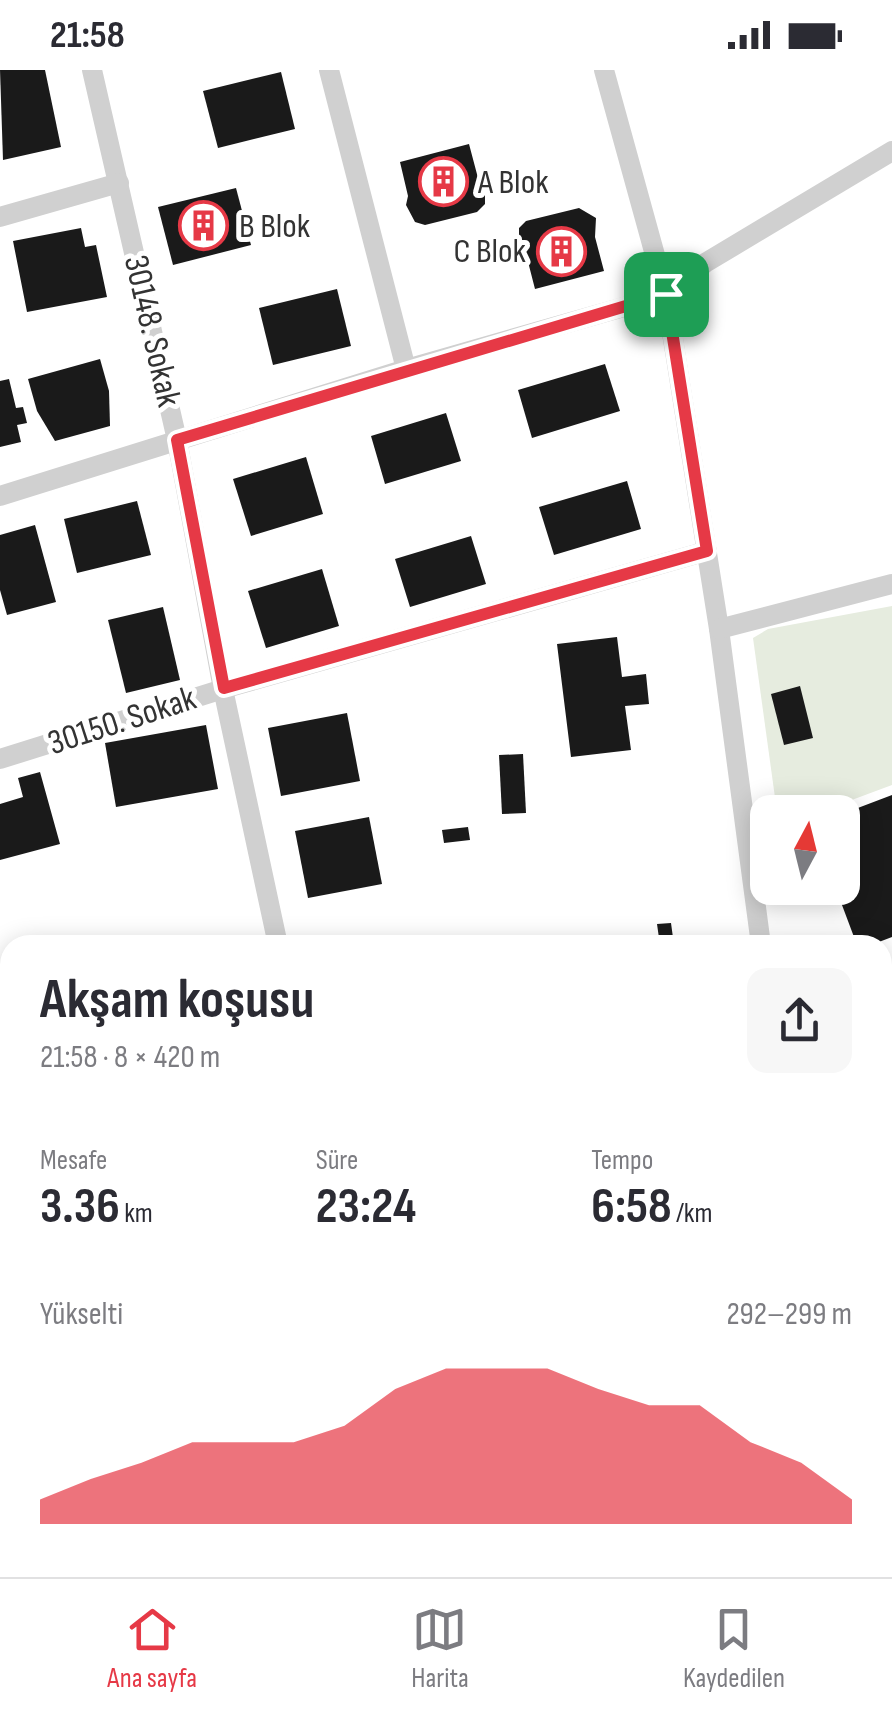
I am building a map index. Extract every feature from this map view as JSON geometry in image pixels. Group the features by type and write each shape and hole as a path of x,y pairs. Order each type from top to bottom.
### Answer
{"street":[{"name":"30148. Sokak","path":"92,70 177,440 272,935"},
{"path":"330,70 406,369"},
{"path":"604,70 666,294 719,629 760,935"},
{"path":"0,496 406,369 666,294 705,263 892,150"},
{"path":"0,217 118,184"},
{"name":"30150. Sokak","path":"0,759 224,688 707,551"},
{"path":"719,629 892,584"}],"shaded area":[{"path":"892,606 892,785 860,797 775,795 753,638 768,629"}],"building":[{"path":"0,70 45,70 61,147 3,160"},
{"path":"281,72 295,129 218,148 203,91"},
{"name":"A Blok","path":"469,144 478,178 485,185 485,204 477,212 425,225 415,222 406,205 408,196 400,162"},
{"name":"B Blok","path":"236,188 251,245 173,265 158,207"},
{"name":"C Blok","path":"579,208 596,218 595,237 604,271 535,289 526,254 519,247 519,228 526,221"},
{"path":"81,228 85,247 96,245 107,297 27,312 13,241"},
{"path":"337,289 351,346 273,365 259,308"},
{"path":"100,359 109,391 110,426 55,441 37,411 28,379"},
{"path":"605,364 620,411 532,438 518,390"},
{"path":"9,379 16,408 23,407 27,423 17,425 21,442 0,447 0,381"},
{"path":"446,413 461,461 385,484 371,436"},
{"path":"306,457 323,514 251,536 233,479"},
{"path":"627,481 641,529 554,555 539,507"},
{"path":"137,501 151,555 77,573 64,519"},
{"path":"35,525 56,602 7,615 0,590 0,535"},
{"path":"471,536 486,584 410,607 395,559"},
{"path":"322,569 339,626 266,648 248,591"},
{"path":"163,607 180,680 126,693 108,620"},
{"path":"617,637 622,677 646,674 649,704 625,706 631,750 571,757 557,644"},
{"path":"800,686 813,738 784,745 771,694"},
{"path":"347,713 360,781 281,796 268,728"},
{"path":"206,725 218,789 116,807 105,743"},
{"path":"523,754 526,813 502,814 499,755"},
{"path":"40,772 60,844 0,860 0,804 23,797 18,778"},
{"path":"892,795 892,935 853,935 842,905 860,905 860,807"},
{"path":"369,817 382,884 308,898 295,831"},
{"path":"468,827 470,840 444,843 442,830"},
{"path":"671,923 673,935 659,935 657,924"}],"place":[{"name":"A Blok","path":"443,182"},
{"name":"B Blok","path":"204,226"},
{"name":"C Blok","path":"561,251"}],"route":[{"path":"666,294 707,551 224,688 177,440 666,294"}]}
